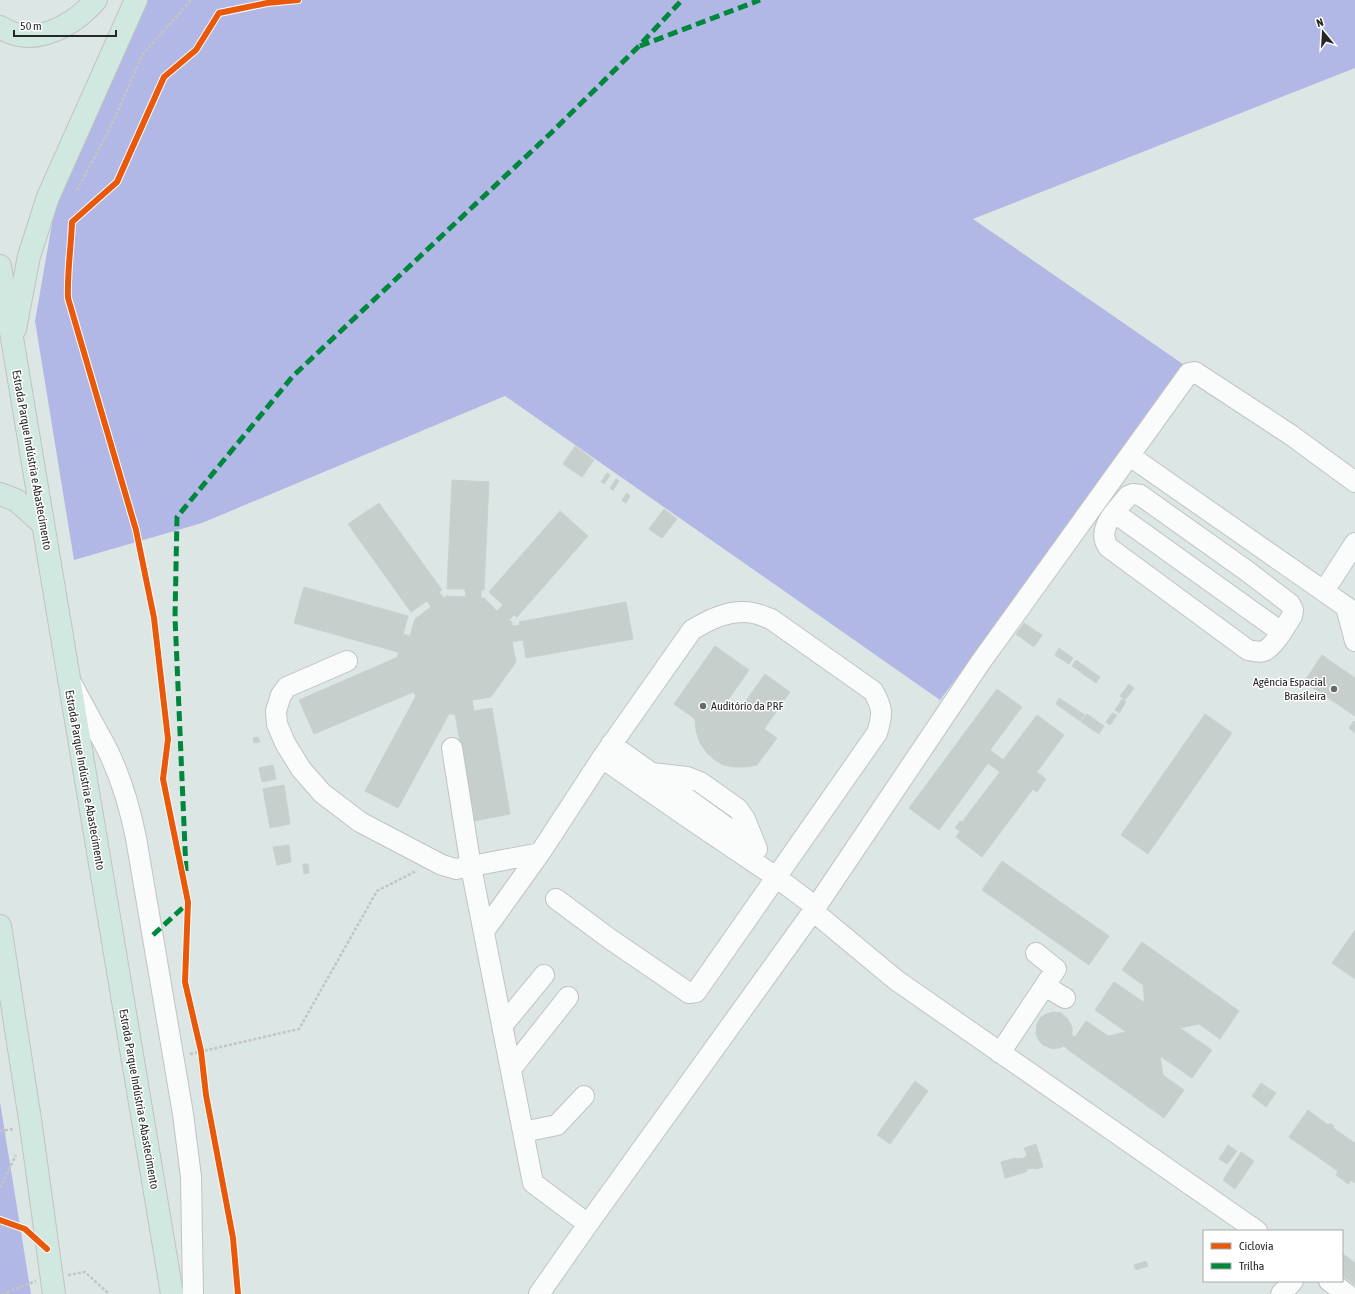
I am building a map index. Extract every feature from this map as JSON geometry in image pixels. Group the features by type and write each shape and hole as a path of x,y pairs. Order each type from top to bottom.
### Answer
{"highway":[{"path":"0,26 7,31 27,35 48,34 67,25 87,10 96,0"},
{"path":"13,344 29,256 48,197 136,0"},
{"name":"Estrada Parque Indústria e Abastecimento","path":"0,266 172,1294"},
{"path":"0,494 16,500 43,524"},
{"path":"0,926 31,1126 53,1286"}],"lane":[{"path":"539,1294 817,905 980,663 1189,373 1193,371 1291,435 1355,482"},
{"path":"1130,456 1350,610 1355,641"},
{"path":"1132,494 1140,495 1247,570 1290,604 1293,610 1292,616 1281,632 1270,647 1264,651 1258,652 1248,650 1108,547 1104,540 1104,533 1107,524 1128,496 1132,494"},
{"path":"1115,513 1281,632"},
{"path":"1324,591 1355,544"},
{"path":"1247,570 1263,549"},
{"path":"484,931 540,853 607,751 692,630 709,620 732,612 753,613 771,619 873,691 880,703 882,719 878,733 699,990 693,994 664,976 556,899"},
{"path":"347,661 287,687 281,695 276,711 277,724 283,737 301,769 322,794 360,822 442,865 456,869 540,853"},
{"path":"68,676 108,751 129,806 136,838 174,1057 191,1176 193,1294"},
{"path":"452,748 471,867 533,1183 588,1224"},
{"path":"607,751 644,777 757,848 780,872 896,980 1256,1230"},
{"path":"644,777 693,821 780,872"},
{"path":"1000,1053 1056,969 1036,953"},
{"path":"502,1026 544,976"},
{"path":"1045,986 1065,998"},
{"path":"511,1069 568,997"},
{"path":"523,1132 557,1124 584,1096"},
{"path":"1281,1294 1293,1282"},
{"path":"1330,1282 1348,1294"}],"path":[{"path":"77,190 111,126 143,54 191,0"},
{"path":"174,1057 299,1029 377,891 434,861"},
{"path":"200,1043 202,1058"},
{"path":"0,1188 18,1152"},
{"path":"2,1294 36,1281 53,1286 85,1272 109,1294"}],"shaded area":[{"path":"148,0 1355,0 1355,68 973,219 1190,369 940,700 505,396 202,523 74,560 35,321 56,201"},
{"path":"0,1102 31,1294 0,1294"}],"building":[{"path":"575,446 594,460 582,477 563,464"},
{"path":"607,473 610,475 604,484 601,482"},
{"path":"616,479 619,481 613,490 610,488"},
{"path":"452,480 489,482 484,590 481,591 481,598 484,598 497,611 503,605 489,592 560,511 588,536 517,617 514,615 509,620 512,622 512,626 520,625 519,622 626,602 633,639 526,658 523,640 512,642 516,662 491,697 472,700 474,711 492,708 510,814 474,821 455,714 449,714 398,808 365,791 416,696 413,692 314,734 299,700 398,657 398,652 294,623 304,587 408,616 403,634 410,636 415,619 431,607 427,601 411,612 348,524 379,503 442,590 439,592 444,598 446,596 466,597 465,589 447,589"},
{"path":"627,493 630,496 626,503 622,500"},
{"path":"664,509 677,519 662,538 649,529"},
{"path":"1024,623 1042,635 1034,647 1016,634"},
{"name":"Auditório da PRF","path":"715,646 749,670 726,703 738,712 765,674 790,692 764,729 777,738 757,765 734,767 723,765 715,760 707,753 700,743 696,731 695,719 674,704"},
{"path":"1059,648 1073,658 1069,664 1055,655"},
{"name":"Agência Espacial Brasileira","path":"1322,655 1355,678 1355,716 1304,682"},
{"path":"1076,660 1100,677 1096,683 1072,666"},
{"path":"1129,684 1134,688 1125,700 1120,696"},
{"path":"997,689 1022,707 990,750 1003,760 1037,715 1064,735 1037,772 1046,779 1037,792 1033,789 982,857 956,837 960,831 955,828 960,821 962,822 1000,772 988,763 939,830 909,808"},
{"path":"1059,698 1085,715 1080,721 1056,704"},
{"path":"1122,699 1126,702 1119,713 1115,710"},
{"path":"1112,713 1117,715 1110,725 1106,722"},
{"path":"1087,714 1104,726 1099,734 1081,722"},
{"path":"1205,714 1232,733 1148,854 1121,835"},
{"name":"Agência Espacial Brasileira","path":"1354,721 1355,722 1355,733 1349,728"},
{"path":"258,737 260,742 254,743 253,738"},
{"path":"273,765 276,779 262,782 259,768"},
{"path":"284,785 290,824 270,828 263,789"},
{"path":"289,845 291,862 277,865 273,847"},
{"path":"1002,861 1109,936 1089,965 982,890"},
{"path":"303,864 308,864 309,873 304,874"},
{"path":"1355,930 1355,979 1332,963"},
{"path":"1142,942 1239,1011 1220,1039 1199,1024 1180,1028 1212,1050 1192,1078 1160,1056 1163,1075 1184,1090 1164,1118 1064,1046 1053,1049 1043,1045 1039,1041 1036,1034 1037,1024 1040,1018 1046,1014 1054,1012 1061,1013 1068,1019 1072,1027 1072,1035 1075,1037 1086,1021 1108,1036 1126,1032 1095,1010 1114,982 1145,1003 1143,985 1122,970"},
{"path":"915,1081 928,1091 890,1144 877,1135"},
{"path":"1261,1083 1276,1093 1266,1107 1252,1096"},
{"path":"1308,1110 1328,1125 1330,1123 1334,1126 1333,1128 1355,1143 1355,1183 1351,1180 1348,1184 1336,1175 1338,1171 1289,1137"},
{"path":"1036,1144 1043,1167 1027,1169 1026,1172 1005,1178 1001,1162 1015,1158 1024,1158 1027,1155 1024,1148"},
{"path":"1228,1145 1237,1151 1227,1164 1219,1159"},
{"path":"1241,1152 1254,1161 1235,1189 1223,1180"},
{"path":"1343,1254 1355,1263 1355,1285 1343,1276"},
{"path":"1146,1261 1148,1266 1136,1270 1134,1265"}],"marked path":[{"path":"186,871 175,617 177,517 293,376 551,133 638,47 682,0"},
{"path":"640,46 760,0"},
{"path":"153,935 188,903"}],"cycle path":[{"path":"238,1294 233,1238 206,1095 201,1051 185,982 188,902 163,779 168,739 154,618 136,530 68,298 68,279 72,222 117,182 164,77 196,50 219,13 267,3 298,0"},
{"path":"0,1220 25,1229 47,1249"}],"place":[{"name":"Agência Espacial Brasileira","path":"1334,689"},
{"name":"Auditório da PRF","path":"703,706"}]}
